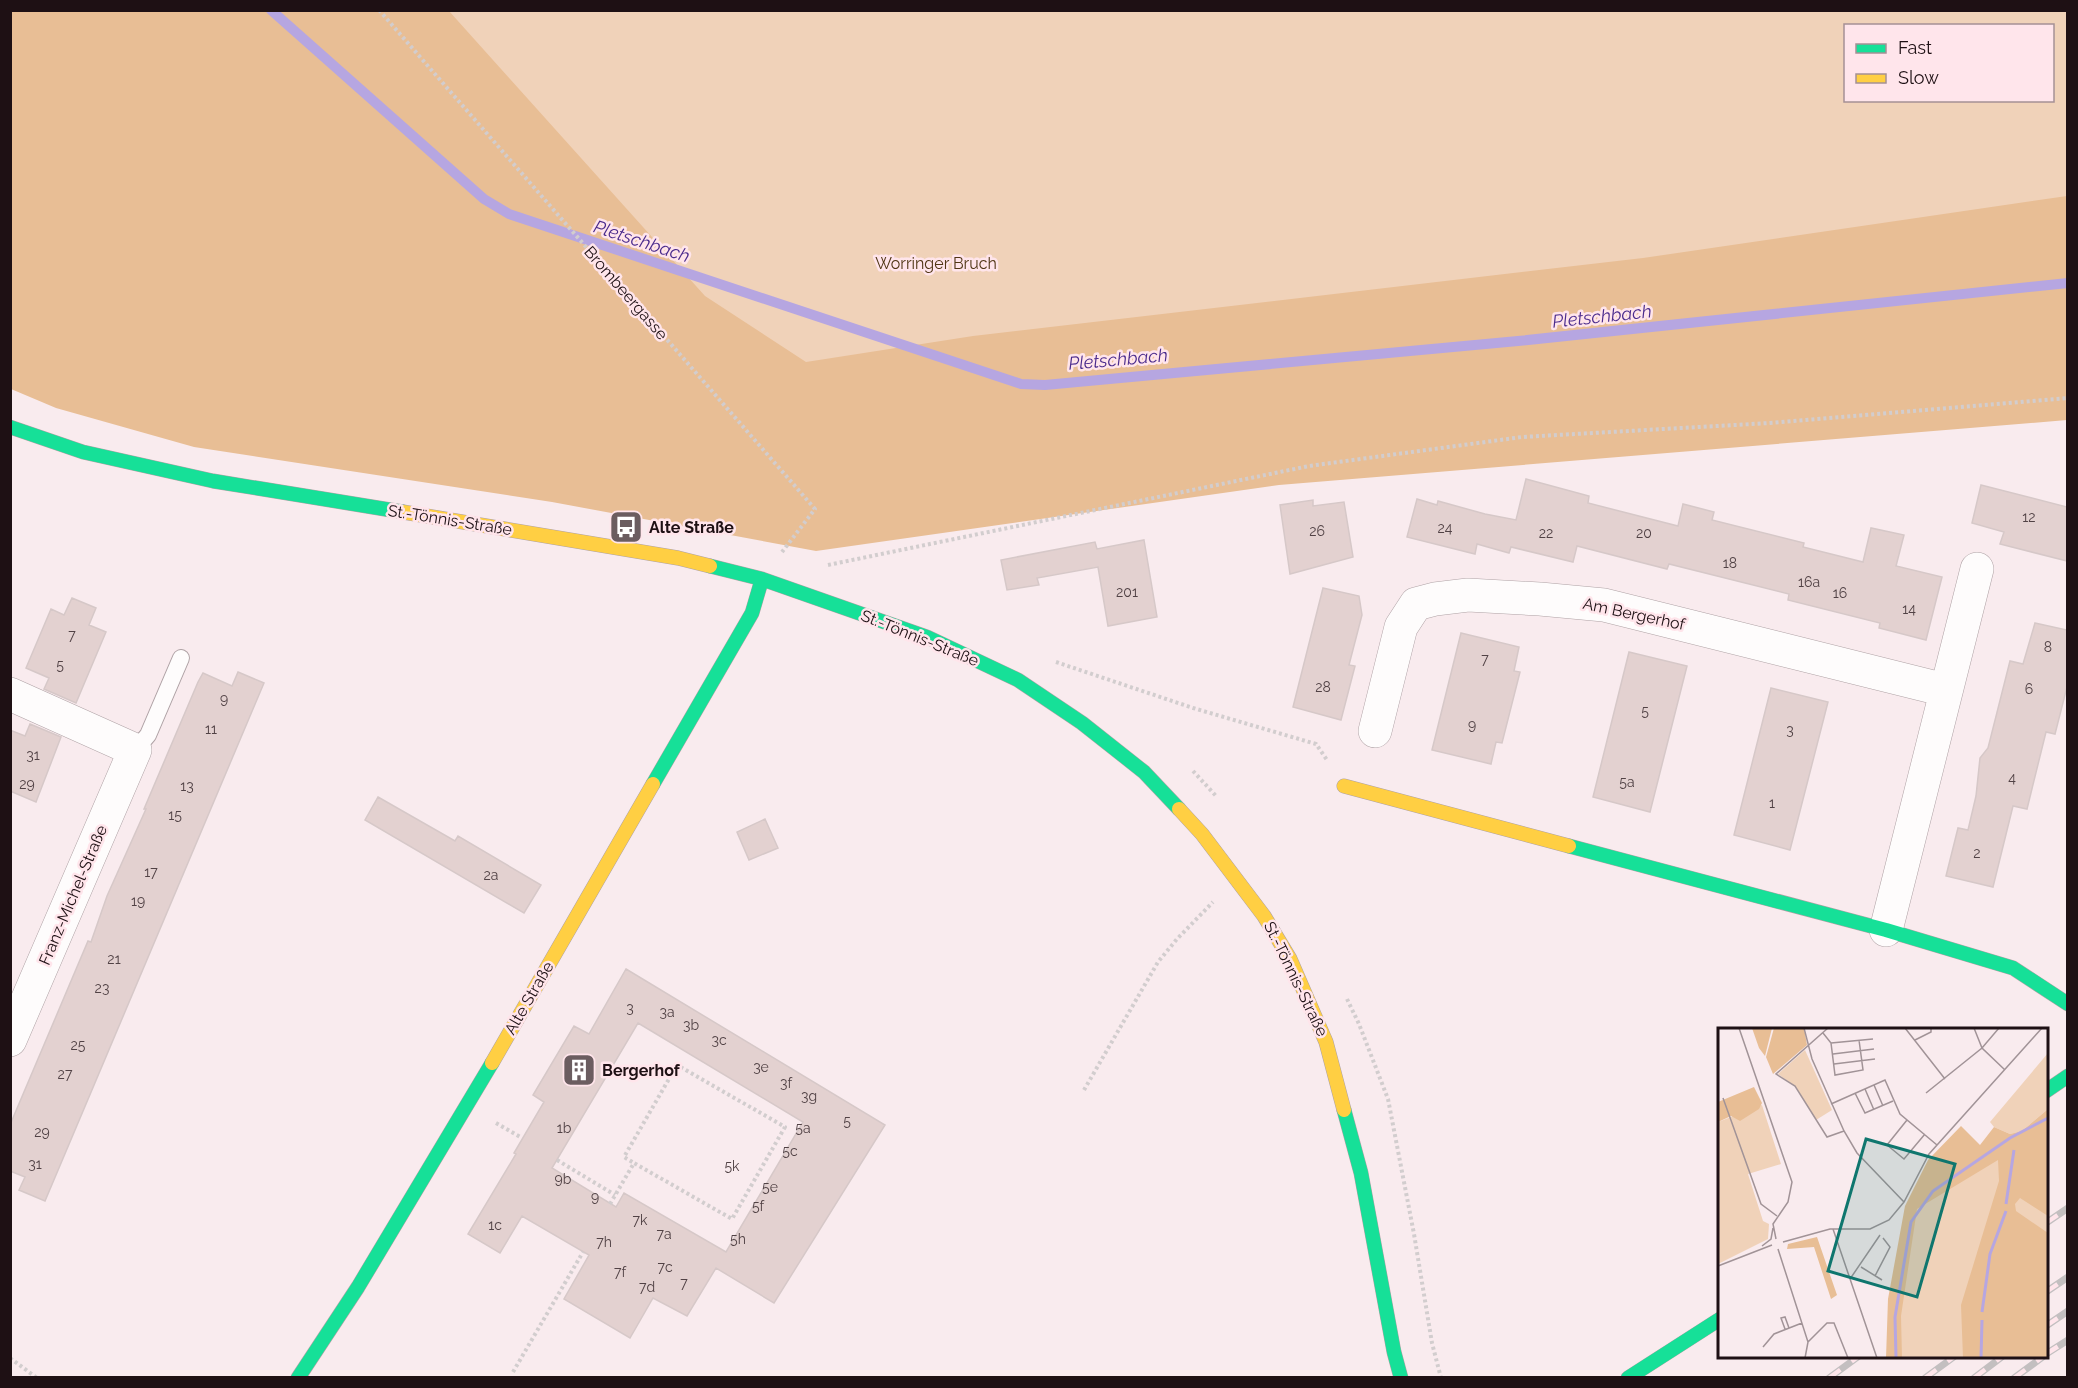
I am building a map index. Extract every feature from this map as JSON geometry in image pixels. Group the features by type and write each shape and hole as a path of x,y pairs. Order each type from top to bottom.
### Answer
{"main road":[{"name":"St.-Tönnis-Straße","path":"10,427 83,452 213,481 678,558 762,579 927,637 1018,680 1082,723 1144,772 1202,834 1238,879 1290,959 1326,1042 1361,1173 1394,1352 1401,1377"},
{"name":"Alte Straße","path":"298,1377 358,1287 485,1074 752,613 762,579"},
{"path":"1344,786 1886,930 2013,968 2067,1004"},
{"path":"2048,1090 2067,1076"},
{"path":"1628,1377 1718,1320"}],"street":[{"path":"1886,930 1977,569"},
{"name":"Am Bergerhof","path":"1375,731 1401,627 1416,604 1468,595 1604,605 1945,690"},
{"path":"10,694 135,750"},
{"name":"Franz-Michel-Straße","path":"10,1040 135,750"}],"lane":[{"name":"Franz-Michel-Straße","path":"135,750 148,735 181,658"}],"path":[{"name":"Brombeergasse","path":"379,10 815,509 762,579"},
{"path":"820,567 1309,466 1522,437 1770,423 2067,398"},
{"path":"1018,680 1039,657 1193,708 1316,744 1344,786"},
{"path":"1084,1090 1158,962 1177,939 1238,879"},
{"path":"677,1065 785,1127 732,1220 634,1163 624,1157 677,1065"},
{"path":"557,1160 615,1196"},
{"path":"610,1204 634,1163"},
{"path":"513,1372 583,1252"},
{"path":"10,1358 37,1377"}],"green space":[{"name":"Worringer Bruch","path":"317,11 2067,11 2067,387 844,536"}],"shaded area":[{"path":"10,11 449,11 705,296 806,362 973,336 1643,258 2067,196 2067,420 1279,485 816,551 552,502 194,447 56,408 11,389"}],"building":[{"path":"1526,479 1589,496 1588,503 1678,526 1683,504 1714,512 1712,520 1804,543 1803,547 1863,562 1871,528 1904,535 1896,566 1942,577 1926,640 1879,628 1880,623 1788,600 1789,594 1669,564 1667,569 1577,546 1573,562 1511,547 1509,553 1477,544 1475,554 1407,537 1417,499 1437,505 1438,501 1516,520"},
{"path":"1981,485 2067,507 2067,561 2000,544 2004,532 1972,523"},
{"path":"1313,500 1313,506 1344,502 1353,557 1290,574 1280,505"},
{"path":"1144,540 1157,617 1108,626 1098,567 1037,578 1039,585 1007,590 1001,560 1095,542 1097,549"},
{"path":"1323,588 1359,596 1362,615 1349,665 1355,666 1341,720 1293,707"},
{"path":"72,598 96,608 89,625 106,632 76,703 44,689 49,678 26,668 51,609 64,615"},
{"path":"2035,623 2067,630 2067,687 2055,734 2046,732 2027,809 2013,806 1993,887 1946,876 1958,828 1968,830 1976,796 1980,758 1988,748 2010,661 2023,664"},
{"path":"1461,633 1519,647 1514,671 1520,672 1502,743 1496,742 1491,764 1432,750"},
{"path":"1629,652 1687,666 1650,812 1593,797"},
{"path":"238,672 264,683 45,1201 19,1190 25,1177 10,1171 10,1125 88,941 91,942 107,896 146,809 144,809 198,682 203,673 232,686"},
{"path":"1771,688 1828,702 1790,850 1734,835"},
{"path":"30,724 61,737 36,802 10,791 10,730 25,736"},
{"path":"378,797 455,841 458,836 541,885 524,913 365,820"},
{"path":"765,819 778,848 749,860 737,832"},
{"path":"626,969 885,1125 774,1303 716,1268 687,1316 653,1298 630,1338 564,1299 589,1255 522,1216 500,1253 468,1234 544,1102 533,1095 574,1026 589,1034","holes":["638,1023 803,1122 726,1252 624,1193 616,1207 552,1168"]}],"waterway":[{"name":"Pletschbach","path":"271,10 484,199 509,214 1021,384 1045,385 1518,341 2068,283"}],"railway":[{"path":"2048,1222 2068,1208"},
{"path":"2048,1291 2068,1277"},
{"path":"2048,1325 2068,1311"},
{"path":"2048,1353 2068,1340"},
{"path":"1829,1378 1856,1358"},
{"path":"1925,1378 1952,1358"},
{"path":"1974,1378 2000,1358"},
{"path":"2014,1378 2041,1358"}],"traffic: fast":[{"path":"10,427 83,452 213,481 403,512"},
{"path":"710,566 762,579 927,637 1018,680 1082,723 1144,772 1179,809"},
{"path":"653,784 752,613 762,579"},
{"path":"1569,846 1886,930 2013,968 2068,1004"},
{"path":"298,1378 358,1287 492,1063"},
{"path":"2048,1090 2068,1076"},
{"path":"1344,1110 1361,1173 1394,1352 1401,1378"},
{"path":"1628,1378 1718,1320"}],"traffic: slow":[{"path":"403,512 678,558 710,566"},
{"path":"492,1063 653,784"},
{"path":"1344,786 1569,846"},
{"path":"1179,809 1202,834 1264,916 1290,959 1326,1042 1344,1110"}],"place":[{"name":"Alte Straße","path":"626,527"},
{"name":"Bergerhof","path":"579,1070"}]}
